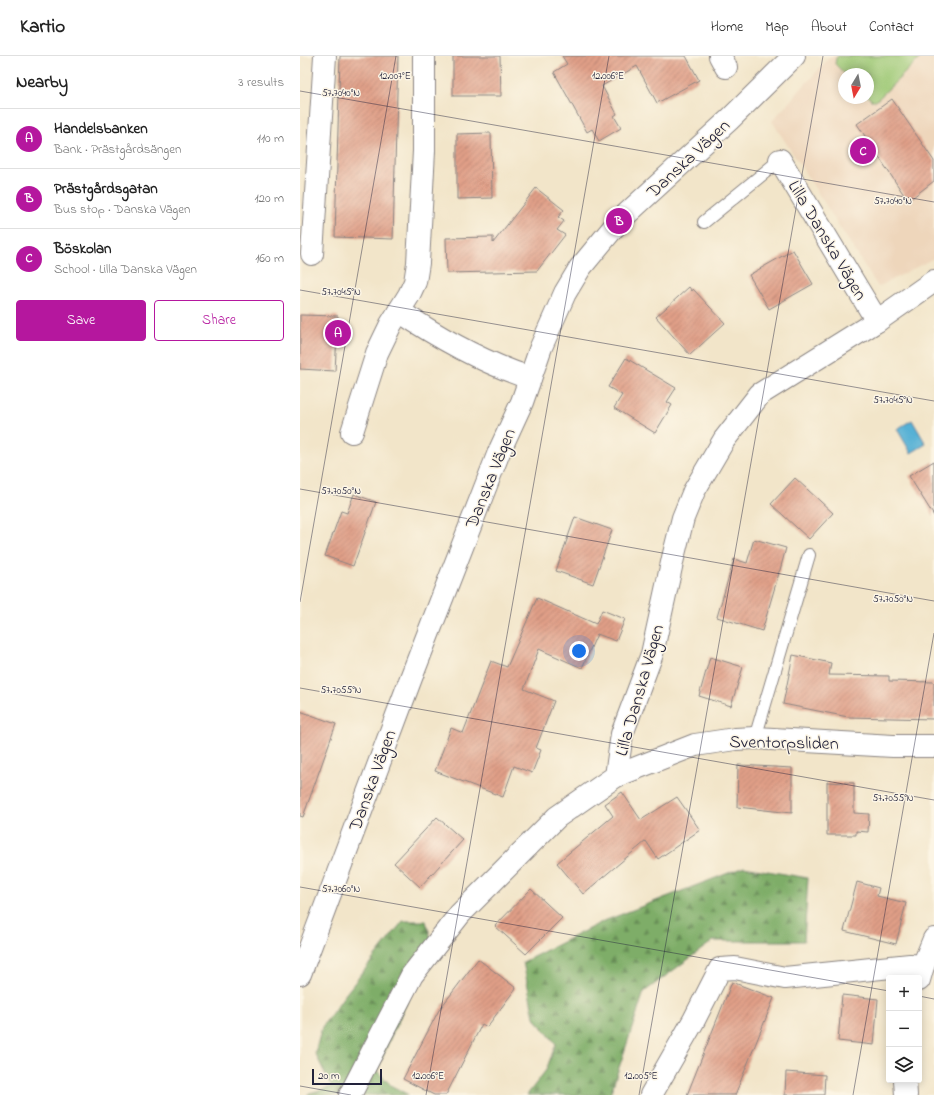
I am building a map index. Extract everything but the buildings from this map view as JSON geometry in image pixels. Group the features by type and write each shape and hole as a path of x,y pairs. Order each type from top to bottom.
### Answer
{"street":[{"path":"312,254 325,56"},
{"path":"352,432 377,353 391,324 409,295 415,282 418,263 424,151 424,56"},
{"name":"Danska Vägen","path":"300,974 410,678 499,452 522,402 548,330 565,293 580,268 620,221 729,120 794,56"},
{"name":"Lilla Danska Vägen","path":"780,160 877,321"},
{"name":"Lilla Danska Vägen","path":"350,1095 412,975 460,914 557,817 616,776 622,734 652,654 672,558 683,518 694,492 724,440 760,394 877,321 934,281"},
{"path":"399,311 424,328 504,370 530,378"},
{"name":"Sventorpsliden","path":"616,776 695,745 734,739 755,738 894,746 934,746"},
{"path":"651,1095 694,1020 720,969 735,968 785,978 910,965 921,974 934,939"},
{"path":"905,1083 906,1095"}],"lane":[{"path":"704,222 780,160"},
{"path":"755,738 809,555"}],"shaded area":[{"path":"831,56 934,56 934,258 878,287 772,121"}],"green space":[{"path":"838,56 922,56 876,101 874,101 874,68 839,68 835,64"},
{"path":"744,867 808,878 804,941 713,941 644,992 610,1095 527,1095 546,1070 556,1044 534,1017 523,962 604,921"},
{"path":"403,921 426,921 433,946 393,1032 377,1071 392,1086 409,1095 307,1095 309,1093 332,1087 315,1053 322,1027 344,996"}],"water":[{"path":"912,420 926,444 911,453 897,429"}],"place":[{"name":"Böskolan","path":"863,151"},
{"name":"Prästgårdsgatan","path":"619,221"},
{"name":"Handelsbanken","path":"338,333"}]}
